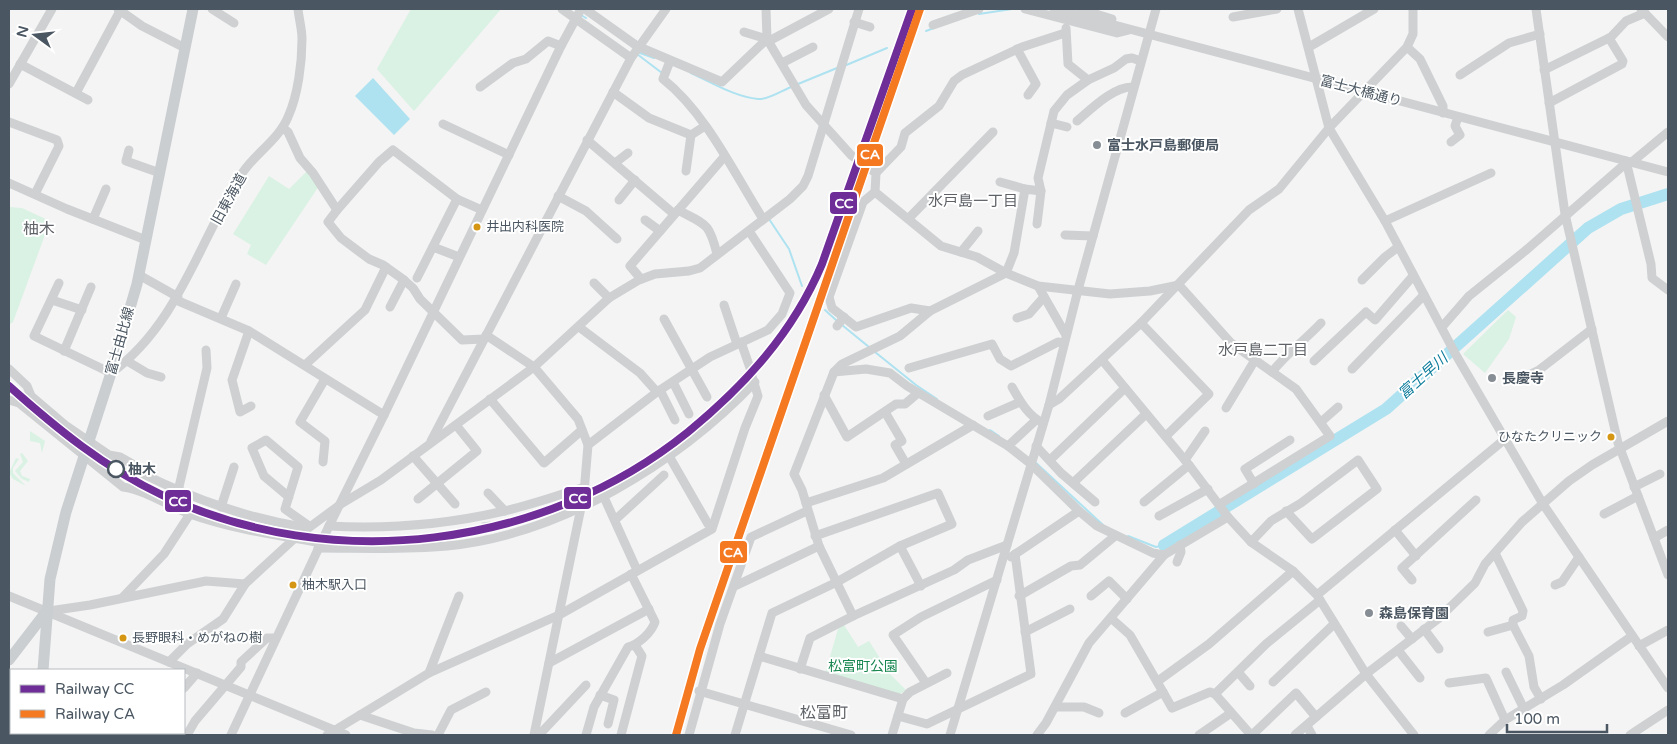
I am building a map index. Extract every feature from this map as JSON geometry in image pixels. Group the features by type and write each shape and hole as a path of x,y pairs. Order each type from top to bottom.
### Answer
{"main road":[{"name":"富士由比線","path":"43,669 50,579 62,531 139,275 193,9"},
{"path":"9,660 46,612"}],"street":[{"path":"9,84 52,9"},
{"path":"212,9 234,24"},
{"name":"旧東海道","path":"111,373 128,361 177,298 227,198 245,170 283,128 292,105 300,63 302,38 298,9"},
{"path":"562,9 631,57"},
{"path":"231,735 329,526 561,46 583,9 637,47 722,82 768,40 829,9"},
{"path":"429,443 631,57 666,9"},
{"path":"766,9 768,40 806,104 851,155 876,173"},
{"path":"169,662 187,644 223,619 246,584 308,527 381,480 534,366 609,298 641,279 655,274 695,270 749,231 803,186 808,176 859,9"},
{"path":"932,25 979,9"},
{"path":"1025,9 1117,33 1132,30"},
{"name":"富士大橋通り","path":"1054,9 1668,172"},
{"path":"1080,9 1122,22 1132,30"},
{"path":"950,735 1033,456 1039,422 1049,405 1147,34 1156,9"},
{"path":"1233,17 1277,9"},
{"path":"1298,9 1329,128 1384,221 1456,355 1542,504 1668,688"},
{"path":"1309,47 1374,9"},
{"path":"1049,405 1059,399 1102,360 1180,285 1249,210 1279,189 1329,128 1365,93 1407,47 1413,34 1413,9"},
{"path":"1536,9 1565,214 1619,449 1668,575"},
{"path":"76,93 119,10 142,26 184,48"},
{"path":"1544,70 1609,38 1619,30 1626,20 1643,11 1668,37"},
{"path":"1068,20 1065,33 1068,64 1088,80"},
{"path":"854,22 870,27"},
{"path":"744,32 768,40"},
{"path":"876,192 876,173 901,147 906,133 939,106 954,81 962,75 1017,49 1065,33"},
{"path":"1460,75 1509,42 1540,34"},
{"path":"1549,102 1622,64 1623,61 1609,38"},
{"path":"480,87 513,63 526,59 548,41 561,46"},
{"path":"782,63 813,47"},
{"path":"1407,47 1420,59 1443,106 1443,113"},
{"path":"1017,49 1036,84 1028,95"},
{"path":"1037,224 1041,191 1038,178 1054,111 1067,95 1088,80 1126,60 1132,58 1141,60"},
{"path":"670,61 663,80 674,89 705,126 765,217"},
{"path":"9,63 19,66 88,100"},
{"path":"1076,121 1126,86 1133,87"},
{"path":"613,92 649,118 691,135"},
{"path":"1451,142 1460,135 1455,126 1458,116"},
{"path":"9,122 57,140 59,146 35,194"},
{"path":"1051,122 1067,127"},
{"path":"443,124 509,155"},
{"path":"686,171 691,135 705,126"},
{"path":"283,128 288,132 300,158 313,172 337,210"},
{"path":"909,218 993,132"},
{"path":"1442,327 1469,296 1525,251 1565,214 1628,162 1668,132"},
{"path":"587,140 676,212 700,222 711,230 717,254"},
{"path":"129,150 126,161 160,174"},
{"path":"482,210 457,199 393,150 374,167 328,222 341,238 368,259 386,267 404,280 462,340 485,337 534,366 578,419 588,445 585,487 534,735"},
{"path":"615,163 628,153"},
{"path":"641,279 630,266 724,157"},
{"path":"1628,162 1652,278 1668,290"},
{"path":"1384,221 1491,173"},
{"path":"619,200 635,180"},
{"path":"1000,182 1041,191"},
{"path":"9,183 146,240"},
{"path":"93,219 106,189"},
{"path":"853,616 819,546 794,474 824,395 834,372 842,364 900,336 930,311 1006,273 1014,253 1025,189"},
{"path":"876,192 941,246 977,257 1006,273 1038,286 1110,294 1150,291 1180,285"},
{"path":"876,192 863,202 829,297 832,308 840,322 856,327 911,308 930,311"},
{"path":"558,196 586,211 617,238"},
{"path":"417,278 457,199"},
{"path":"645,220 660,231"},
{"path":"588,445 659,391 692,369 739,343 768,330 782,314 790,293 749,231"},
{"path":"961,252 978,231"},
{"path":"1064,235 1093,236"},
{"path":"433,247 459,257"},
{"path":"1362,280 1398,247"},
{"path":"305,365 365,310 386,267"},
{"path":"139,275 177,298 249,331 384,415"},
{"path":"1314,361 1366,312 1375,320 1413,276"},
{"path":"390,307 404,280"},
{"path":"59,283 34,336 111,373"},
{"path":"594,283 609,298"},
{"path":"221,318 236,284"},
{"path":"1180,285 1231,343 1296,389 1330,436 1220,504"},
{"path":"1038,286 1065,339"},
{"path":"64,351 91,287"},
{"path":"1352,369 1424,295"},
{"path":"1017,318 1029,314 1044,297"},
{"path":"52,300 82,310"},
{"path":"331,733 429,673 559,615 712,529 745,428 758,396 752,375 724,305"},
{"path":"664,319 707,397"},
{"path":"1141,323 1208,394 1166,436"},
{"path":"1272,372 1321,323"},
{"path":"579,327 659,391 675,420"},
{"path":"1524,377 1539,370 1592,329"},
{"path":"249,331 232,385 240,412 251,406"},
{"path":"909,368 992,344 1000,359 1011,366 1065,339"},
{"path":"178,491 207,368 206,350"},
{"path":"1102,360 1208,488 1228,517 1251,542 1292,571 1319,598 1366,674 1413,735"},
{"path":"1226,408 1255,360"},
{"path":"128,361 147,373 161,377"},
{"path":"834,372 866,368 890,373 918,393 973,425 1033,456 1050,460 1095,502"},
{"path":"9,369 27,386 31,396 89,442 109,455 120,457 136,466 141,473 178,491 221,507 265,520 308,527"},
{"path":"9,400 19,403 123,487 134,488 190,514 246,530 295,538 320,545 447,546 517,532 582,506 603,495 670,456 725,414 752,375"},
{"path":"323,462 325,441 300,422 325,379"},
{"path":"673,382 689,414"},
{"path":"1012,387 1020,402 1039,422"},
{"path":"1050,460 1125,388"},
{"path":"19,403 29,391"},
{"path":"824,395 847,437 896,404 905,404 918,393"},
{"path":"490,399 544,463 582,430"},
{"path":"988,416 1020,402"},
{"path":"1321,422 1338,407"},
{"path":"885,412 902,441 895,445 906,464"},
{"path":"1073,483 1146,414"},
{"path":"1295,735 1366,674 1424,629 1475,583 1485,564 1522,522 1542,504 1592,465 1668,421"},
{"path":"1011,443 1039,422"},
{"path":"418,499 477,451 456,425"},
{"path":"688,735 699,691 720,624 751,537 806,507 883,478 973,425"},
{"path":"1144,502 1187,462 1205,431"},
{"path":"1215,694 1266,644 1395,530 1506,439"},
{"path":"289,497 264,476 252,448 266,440 298,467 289,497 285,509 308,527"},
{"path":"1254,484 1245,469 1290,440"},
{"path":"413,456 456,504"},
{"path":"670,456 708,524"},
{"path":"1033,456 1079,511 1097,526 1153,553 1164,555"},
{"path":"1251,542 1270,521 1286,511 1301,503 1358,460 1377,489 1312,539 1286,511"},
{"path":"221,507 234,467"},
{"path":"1604,514 1660,474"},
{"path":"615,520 664,475"},
{"path":"329,526 404,527 485,518 585,487"},
{"path":"1159,516 1208,488"},
{"path":"488,493 505,511"},
{"path":"735,735 772,613 837,582 900,546 952,524 938,493 815,536"},
{"path":"586,735 594,706 628,648 635,645 653,628 655,622 615,520 603,495"},
{"path":"1412,580 1402,568 1476,500"},
{"path":"1002,562 1079,511"},
{"path":"122,599 164,554 190,514"},
{"path":"1037,735 1055,707 1090,643 1164,555 1228,517"},
{"path":"1395,530 1416,556"},
{"path":"1654,538 1668,530"},
{"path":"1019,596 1071,566 1080,565 1115,536"},
{"path":"800,669 810,638 853,616 954,570 968,560 1007,545"},
{"path":"1177,562 1182,552 1180,545"},
{"path":"735,586 819,546"},
{"path":"900,546 921,586"},
{"path":"1495,553 1523,611 1522,616 1513,620 1513,625 1529,656 1534,687 1541,699"},
{"path":"898,716 927,724 1031,674 1019,596 1015,554"},
{"path":"1555,585 1562,582 1579,557"},
{"path":"1158,681 1209,644 1292,571"},
{"path":"926,683 893,635 921,618 996,580"},
{"path":"46,612 122,599 206,581 246,584"},
{"path":"1091,596 1109,582 1127,600"},
{"path":"9,596 249,695 331,733 346,735"},
{"path":"429,673 459,596"},
{"path":"549,663 649,609"},
{"path":"1026,632 1070,609"},
{"path":"1112,619 1130,635 1172,708 1210,692 1215,694 1252,735 1296,693 1316,717"},
{"path":"1273,682 1334,624"},
{"path":"1488,632 1513,625"},
{"path":"1401,626 1412,639"},
{"path":"1424,629 1439,649"},
{"path":"1639,646 1668,630"},
{"path":"1489,735 1505,720 1541,699 1632,636"},
{"path":"187,735 224,685 241,667 241,662 267,638 276,638"},
{"path":"621,735 642,656 635,645"},
{"path":"1398,650 1420,678"},
{"path":"759,656 903,699"},
{"path":"1238,672 1250,686"},
{"path":"1506,672 1524,709"},
{"path":"185,687 196,673"},
{"path":"892,735 903,699 926,683 947,673"},
{"path":"1450,683 1486,678 1505,720"},
{"path":"539,735 586,685"},
{"path":"699,691 851,735"},
{"path":"438,735 451,710 486,692"},
{"path":"1124,713 1163,692"},
{"path":"600,695 614,700 608,724"},
{"path":"1055,707 1084,707 1099,713"},
{"path":"1630,735 1668,710"},
{"path":"1199,735 1231,713"},
{"path":"360,715 414,732 432,735"},
{"path":"1307,726 1312,735"}],"green space":[{"path":"411,9 501,9 414,111 377,69"},
{"path":"307,171 319,186 266,265 247,254 251,245 233,234 269,176 289,189"},
{"path":"9,207 22,208 50,221 13,322 9,325"},
{"path":"1508,310 1516,317 1509,339 1485,373 1463,354"},
{"path":"30,431 45,441 42,453 40,443 30,441"},
{"path":"22,453 28,461 20,471 22,476 30,479 29,482 22,479 15,471 23,462 20,454"},
{"path":"16,458 19,459 13,468 13,473 26,486 13,479 9,473"},
{"name":"松富町公園","path":"844,625 858,647 869,641 890,674 906,690 898,695 825,674 838,629"}],"water":[{"path":"373,78 410,119 394,135 355,96"}],"waterway":[{"path":"979,14 1012,9"},
{"path":"581,15 586,18"},
{"path":"926,31 934,28"},
{"path":"844,66 887,48"},
{"path":"640,53 654,58"},
{"path":"637,54 662,73"},
{"path":"798,84 837,68"},
{"path":"691,73 749,98 762,99 770,97 791,87"},
{"name":"富士早川","path":"1164,545 1386,409 1588,228 1621,209 1668,194"},
{"path":"769,219 789,249 802,286"},
{"path":"825,310 836,320"},
{"path":"842,325 869,347"},
{"path":"875,352 916,385 937,399"},
{"path":"990,430 999,436"},
{"path":"1035,462 1103,525"},
{"path":"1128,536 1156,547 1164,545"}],"tunnel":[{"path":"486,522 488,539"}],"rail line":[{"name":"CC","path":"9,386 45,417 101,460 162,495 227,520 296,535 365,541 434,537 503,524 569,502 631,472 688,432 729,396 766,356 782,335 797,313 822,264 912,9"},
{"name":"CA","path":"676,735 700,649 920,9"}],"place":[{"name":"富士水戸島郵便局","path":"1097,145"},
{"name":"井出内科医院","path":"477,227"},
{"name":"長慶寺","path":"1492,378"},
{"name":"ひなたクリニック","path":"1611,437"},
{"name":"柚木","path":"116,469"},
{"name":"柚木駅入口","path":"293,585"},
{"name":"森島保育園","path":"1369,613"},
{"name":"長野眼科・めがねの樹","path":"123,638"}],"district":[{"name":"水戸島一丁目","path":"973,201"},
{"name":"柚木","path":"39,229"},
{"name":"水戸島二丁目","path":"1263,350"},
{"name":"松富町","path":"824,713"}]}
